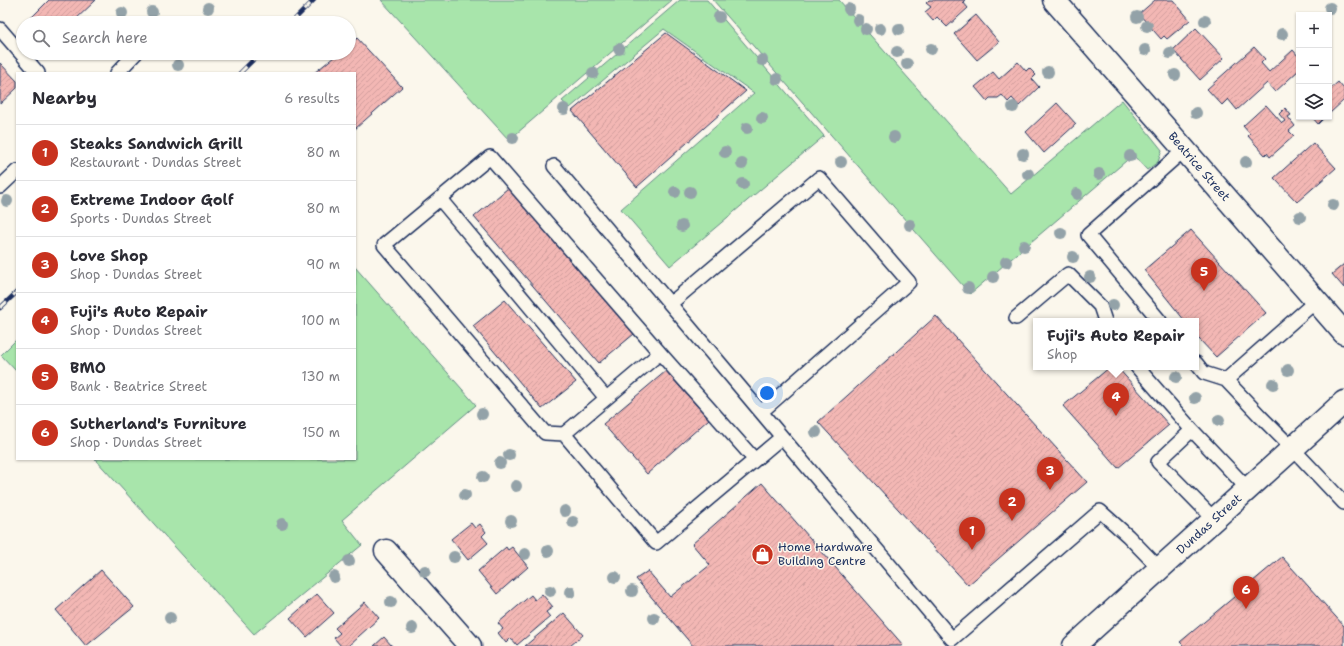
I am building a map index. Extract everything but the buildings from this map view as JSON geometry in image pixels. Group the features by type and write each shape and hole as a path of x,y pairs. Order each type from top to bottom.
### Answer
{"street":[{"name":"Beatrice Street","path":"1054,0 1344,333"},
{"name":"Dundas Street","path":"1074,646 1344,402"},
{"path":"386,551 470,646"}],"lane":[{"path":"0,29 16,48"},
{"path":"27,60 37,72"},
{"path":"118,72 129,60"},
{"path":"1157,318 1088,235 1184,150"},
{"path":"660,353 564,434 545,433 384,245 490,157 755,460"},
{"path":"554,166 782,436 952,642 1100,511 1128,536 1160,569"},
{"path":"0,187 16,172"},
{"path":"670,304 820,178 899,271 908,282 761,412"},
{"path":"440,199 606,398"},
{"path":"1016,318 1068,274 1100,306 1104,318"},
{"path":"1226,380 1316,301"},
{"path":"1199,367 1204,373 1226,380 1260,417 1293,448 1344,503"},
{"path":"1140,370 1192,430 1248,489"},
{"path":"1192,430 1158,462 1214,519"},
{"path":"564,434 656,543 782,436"}],"green space":[{"path":"381,0 672,0 509,140"},
{"path":"680,0 707,0 824,136 670,266 621,209 754,93 664,29 570,108 562,101"},
{"path":"713,0 839,0 1011,194 1122,100 1162,150 1158,162 1147,170 1133,155 970,294"},
{"path":"356,268 476,405 342,520 362,545 254,634 96,460 356,460"},
{"path":"16,340 16,371 1,355"}],"railway":[{"path":"298,16 314,0"},
{"path":"241,72 253,60"},
{"path":"0,308 16,293"}],"place":[{"name":"BMO","path":"1204,291"},
{"name":"Fuji's Auto Repair","path":"1116,416"},
{"name":"Love Shop","path":"1050,490"},
{"name":"Extreme Indoor Golf","path":"1012,521"},
{"name":"Steaks Sandwich Grill","path":"972,550"},
{"name":"Home Hardware Building Centre","path":"763,554"},
{"name":"Sutherland's Furniture","path":"1246,609"}]}
